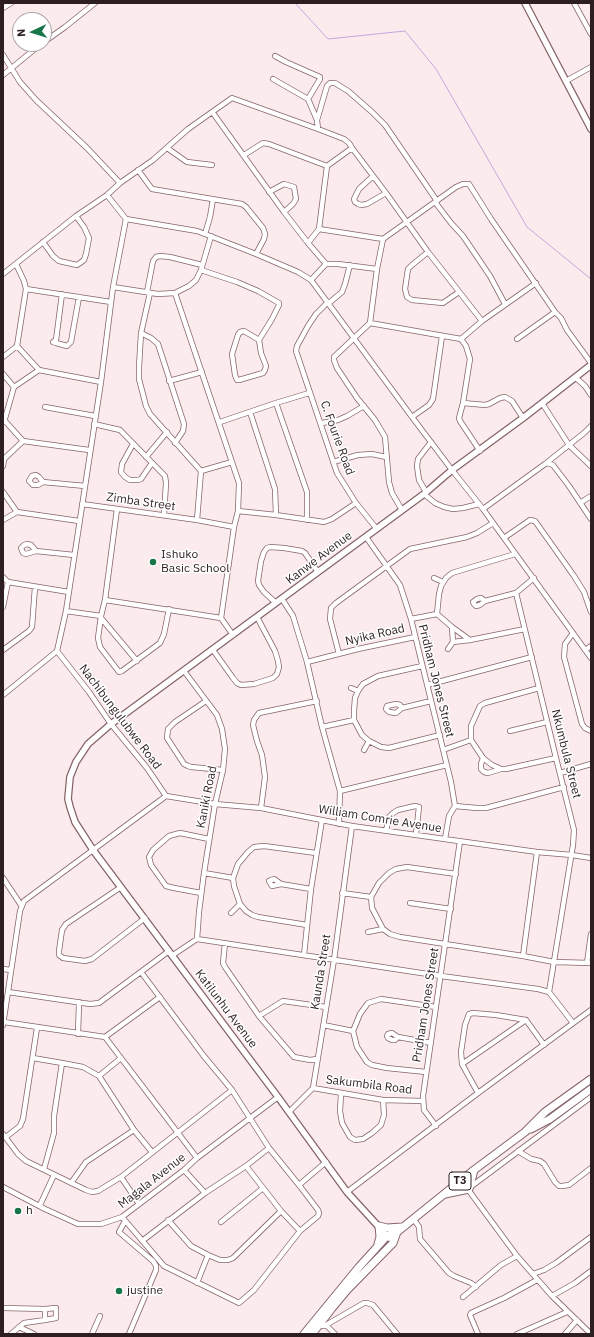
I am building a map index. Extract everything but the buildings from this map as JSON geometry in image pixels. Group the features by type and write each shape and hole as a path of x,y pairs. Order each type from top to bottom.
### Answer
{"highway":[{"name":"T3","path":"304,1334 354,1273 387,1236 399,1229 525,1132 546,1112 591,1079"},
{"name":"T3","path":"525,1132 550,1119 591,1089"},
{"path":"443,1194 469,1189 474,1170"},
{"path":"312,1334 347,1290 393,1243 399,1229 379,1226 380,1237 377,1246"}],"main road":[{"path":"525,3 591,128"},
{"name":"Kanwe Avenue","path":"70,777 76,762 88,744 111,724 425,493 452,470 480,451 576,378 591,364"},
{"name":"Katilunhu Avenue","path":"70,777 68,799 70,807 75,822 93,850 278,1097 347,1192 393,1243"}],"street":[{"path":"3,8 11,3"},
{"path":"52,36 95,3"},
{"path":"574,3 591,34"},
{"path":"3,75 31,52"},
{"path":"3,56 20,82 36,100 87,148 120,183"},
{"path":"275,56 320,77 308,99"},
{"path":"566,81 591,67"},
{"path":"273,79 308,99 317,120 318,129"},
{"path":"317,120 327,86 330,83 335,82 348,90 372,112 385,125 452,225 463,236 490,276 505,304"},
{"path":"3,274 76,216 108,195 120,183 167,148 188,129 213,113 232,98 318,129 349,143 428,252 482,322"},
{"path":"213,113 269,192 326,264"},
{"path":"244,155 264,143 327,166"},
{"path":"167,148 187,162 212,165"},
{"path":"308,243 319,229 327,166 352,148"},
{"path":"138,170 152,189 242,204 263,228 265,234 256,254"},
{"path":"373,176 359,189 354,199 355,202 361,205 367,204 386,193"},
{"path":"269,192 284,184 294,187 296,199 284,212"},
{"path":"402,510 392,493 389,482 385,437 375,420 337,368 334,360 334,357 353,337 370,323 377,269 383,239 456,187 463,184 469,184 591,364"},
{"path":"108,195 126,219 205,234 298,272 311,280 412,417 480,504 591,658"},
{"path":"205,234 213,199"},
{"path":"43,242 53,256 59,261 77,265 84,260 88,238 84,227 76,216"},
{"path":"3,695 57,651 66,611 101,382 113,287 126,219"},
{"path":"319,229 383,239"},
{"path":"113,287 158,294 175,292 193,283 201,267 211,236"},
{"path":"428,252 408,270 406,289 407,297 412,300 443,304 459,292"},
{"path":"197,520 201,471 150,414 146,406 138,373 141,333 153,261 156,257 170,257 201,267 278,301 279,305 259,340 261,353 266,366 265,370 262,373 237,380 232,354 238,335 240,332 244,331 259,340"},
{"path":"3,356 17,346 26,289 16,264"},
{"path":"311,280 326,264 350,265 377,269"},
{"path":"328,303 342,292 350,265"},
{"path":"460,339 536,282"},
{"path":"26,289 111,302"},
{"path":"175,292 240,483 238,511 234,527 221,618 233,635"},
{"path":"62,294 56,340 53,342 67,346 71,342 79,297"},
{"name":"C. Fourie Road","path":"328,303 316,314 296,346 298,357 309,393 322,423 333,462 343,484 376,528"},
{"path":"517,339 555,312"},
{"path":"370,323 460,339 466,346 470,354 470,359 463,404 459,418 480,451"},
{"path":"141,333 151,338 158,344 184,424 183,431 175,442"},
{"path":"412,417 430,405 433,399 442,336"},
{"path":"17,346 39,370 101,382"},
{"path":"39,370 14,387 4,422 23,441 90,450"},
{"path":"169,381 202,372"},
{"path":"3,374 14,387"},
{"path":"576,378 585,386 591,395"},
{"path":"220,422 309,393"},
{"path":"463,404 485,405 505,397 512,401 523,418"},
{"path":"276,403 305,487 307,498 306,520"},
{"path":"542,403 569,444 591,466"},
{"path":"322,423 338,420 364,406"},
{"path":"45,407 95,416"},
{"path":"250,412 276,489 276,515"},
{"path":"94,424 120,430 165,476 164,515"},
{"path":"483,509 545,464 591,426"},
{"path":"146,457 167,432"},
{"path":"3,466 4,458 23,441"},
{"path":"431,442 418,459 417,466 419,480 425,493 435,503 453,509 480,504"},
{"path":"133,444 122,464 121,472 125,477 130,480 141,479 152,463"},
{"path":"333,462 358,455 372,454 386,457"},
{"path":"201,471 232,462"},
{"path":"545,464 550,464 553,466 569,486 591,519"},
{"path":"43,482 85,486"},
{"path":"3,492 18,512"},
{"path":"580,503 591,496"},
{"path":"238,511 306,520 327,521 356,503"},
{"name":"Zimba Street","path":"82,504 164,515 234,527"},
{"path":"117,509 98,643 119,672 137,661 160,643 164,634 169,609"},
{"path":"3,520 18,512 79,521"},
{"path":"504,538 530,520 535,521 584,592 591,612"},
{"path":"340,654 330,619 331,608 336,603 410,549 477,533 493,522"},
{"name":"Pridham Jones Street","path":"366,536 400,585 411,619 452,782 455,806 450,816 445,839"},
{"path":"276,603 264,592 258,581 261,561 266,548 284,548 302,551 318,572"},
{"path":"36,551 74,555"},
{"path":"470,640 452,628 437,614 438,594 443,582 452,573 516,554"},
{"path":"3,577 8,582 69,592"},
{"path":"434,578 443,582"},
{"path":"485,601 516,593 534,578"},
{"path":"3,607 8,582"},
{"path":"3,650 29,631 32,627 35,587"},
{"name":"Nkumbula Street","path":"516,593 547,722 574,825 572,855 549,992"},
{"path":"282,599 293,616 307,662 322,727 340,791 339,824"},
{"path":"105,600 221,618"},
{"path":"66,611 101,617 137,661"},
{"path":"411,619 437,614"},
{"path":"213,650 237,683 241,685 254,684 273,678 277,674 279,668 278,661 275,651 257,617"},
{"path":"448,649 453,642 452,628"},
{"path":"453,642 525,629"},
{"path":"573,633 565,644 564,657 582,724 585,728 591,731"},
{"name":"Nyika Road","path":"307,662 415,637"},
{"path":"585,650 591,646"},
{"name":"Nachibungulubwe Road","path":"57,651 89,692 111,724 147,768 166,796"},
{"path":"427,685 532,657"},
{"path":"422,666 378,676 363,684 358,691 354,706 354,720 362,735 369,741 381,747 389,748 440,735"},
{"name":"Kaniki Road","path":"184,671 217,715 222,729 225,749 223,770 215,804 201,893 197,939"},
{"path":"351,688 358,691"},
{"path":"501,769 482,758 470,740 471,726 480,706 485,703 539,688"},
{"path":"206,701 175,722 168,729 167,738 184,764 191,768 223,770"},
{"path":"261,808 265,777 262,755 256,741 253,725 254,720 259,713 317,701"},
{"path":"402,708 431,701"},
{"path":"322,727 354,720"},
{"path":"510,731 547,722"},
{"path":"443,750 470,740"},
{"path":"364,750 369,741"},
{"path":"482,758 481,769 488,773 556,758"},
{"path":"560,773 591,764"},
{"path":"340,791 447,765"},
{"path":"455,806 486,808 564,787"},
{"path":"160,998 105,1037 3,1024 4,1005 8,992 21,905 33,894 166,796"},
{"name":"William Comrie Avenue","path":"166,796 215,804 261,808 339,824 386,831 591,858"},
{"path":"386,831 389,817 393,813 398,810 415,806 418,807 416,834"},
{"path":"304,955 311,889 322,820"},
{"name":"Kaunda Street","path":"313,1088 334,960 352,826"},
{"path":"201,893 166,886 151,865 149,857 152,850 169,836 180,833 209,839"},
{"name":"Pridham Jones Street","path":"423,1101 460,841"},
{"path":"307,925 258,917 246,912 240,904 233,878 238,864 254,847 264,846 316,853"},
{"path":"523,956 537,852"},
{"path":"456,874 407,867 396,869 389,873 378,883 371,897 372,908 383,929 390,934 400,937 554,962 589,963 591,934"},
{"path":"204,873 233,878"},
{"path":"3,878 21,905"},
{"path":"281,884 311,889"},
{"path":"122,888 66,924 62,930 59,955 63,958 85,961 92,959 144,918"},
{"path":"342,894 371,897"},
{"path":"410,903 451,909"},
{"path":"231,913 240,904"},
{"path":"368,932 383,929"},
{"path":"8,992 90,1004 99,1003 141,972 197,939 549,992 573,1023"},
{"path":"225,943 223,963 259,1016 294,1057 310,1060 317,1059"},
{"path":"3,969 11,970"},
{"path":"122,1217 164,1266 236,1302 241,1302 254,1290 300,1231 318,1216 319,1213 299,1185 269,1148 232,1090 141,972"},
{"path":"426,1072 372,1065 367,1062 357,1047 353,1031 360,1014 368,1003 381,999 436,1007"},
{"path":"259,1016 283,1001 326,1007"},
{"path":"78,1034 80,1002"},
{"path":"347,1192 591,1010"},
{"path":"478,1094 462,1064 461,1052 466,1019 469,1014 496,1015 526,1020 544,1045"},
{"path":"462,1064 526,1020"},
{"path":"323,1025 353,1031"},
{"path":"37,1028 23,1119 20,1126 4,1135 18,1154 26,1161 92,1192 98,1192 120,1177 232,1090"},
{"path":"105,1037 197,1158"},
{"path":"398,1037 431,1043"},
{"path":"33,1058 83,1067 99,1076 134,1130 152,1152"},
{"path":"99,1076 121,1058"},
{"path":"44,1169 54,1133 54,1116 62,1063"},
{"path":"289,1112 313,1088"},
{"name":"Sakumbila Road","path":"313,1088 383,1100 423,1101"},
{"path":"341,1094 340,1111 342,1123 350,1137 355,1140 363,1139 380,1125 384,1116 383,1100"},
{"name":"Magala Avenue","path":"3,1187 59,1216 79,1224 101,1224 122,1217 278,1097"},
{"path":"469,1189 591,1097"},
{"path":"423,1101 424,1110 436,1126"},
{"path":"71,1183 86,1162 134,1130"},
{"path":"142,1241 168,1220 246,1166 269,1148"},
{"path":"518,1151 527,1157 540,1161 544,1164 559,1186 568,1185 591,1168"},
{"path":"299,1185 326,1162"},
{"path":"246,1166 281,1211 300,1231"},
{"path":"184,1170 205,1193"},
{"path":"40,1205 54,1175"},
{"path":"120,1177 139,1204"},
{"path":"461,1180 517,1256 537,1280 567,1312 591,1334"},
{"path":"221,1222 262,1188"},
{"path":"168,1220 191,1246 220,1260 228,1260 233,1258 281,1211"},
{"path":"413,1218 419,1227 420,1239 449,1273 471,1283 476,1287"},
{"path":"125,1221 119,1232 153,1261 156,1266 156,1270 129,1334"},
{"path":"533,1274 556,1263 591,1237"},
{"path":"197,1283 208,1255"},
{"path":"463,1297 501,1266 517,1256"},
{"path":"552,1296 575,1283 591,1271"},
{"path":"478,1334 470,1315 471,1313 504,1298 537,1280"},
{"path":"318,1326 326,1325 364,1303 367,1303 373,1305 397,1334"},
{"path":"3,1308 56,1308 56,1318 24,1323 11,1334"},
{"path":"45,1309 45,1320"},
{"path":"517,1334 567,1312"},
{"path":"92,1334 100,1316"},
{"path":"565,1334 577,1320"},
{"path":"326,1325 335,1334"},
{"path":"19,1327 34,1334"}],"waterway":[{"path":"295,3 328,39 405,31 436,69 527,227 591,279"}],"place":[{"name":"Ishuko Basic School","path":"153,562"},
{"name":"h","path":"18,1211"},
{"name":"justine","path":"119,1291"}]}
